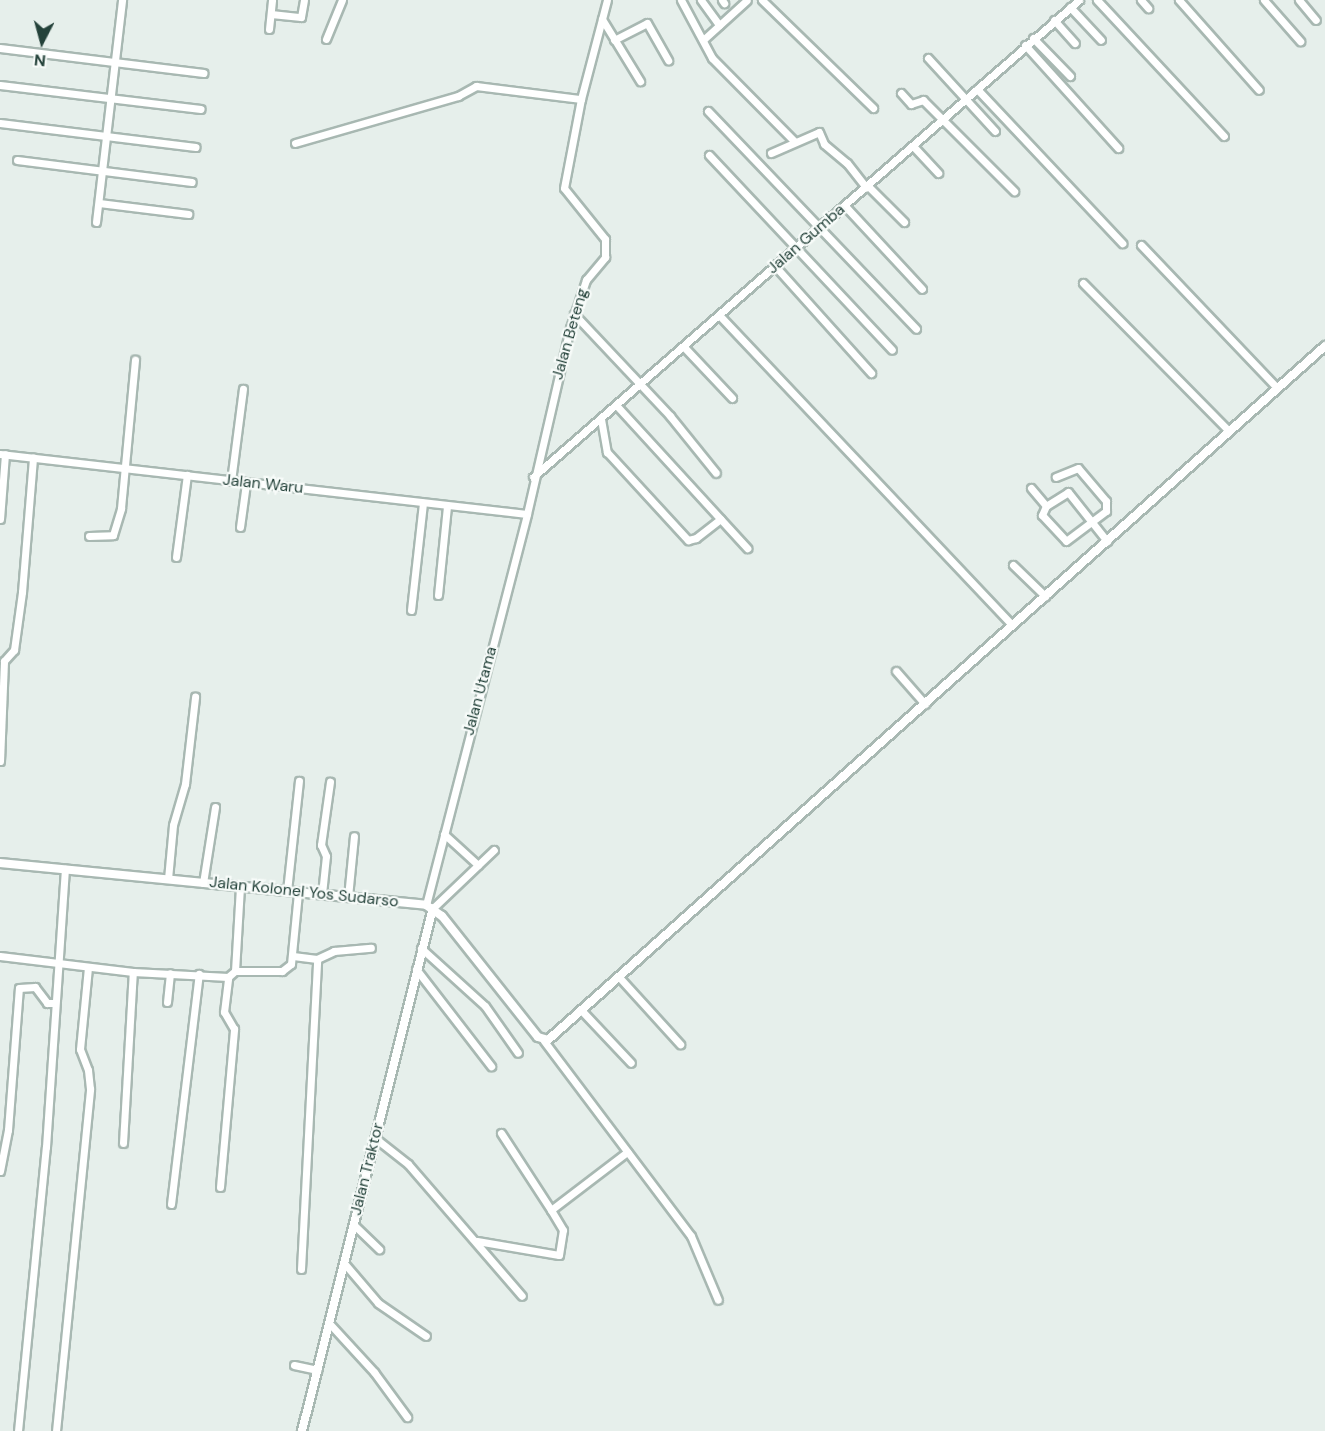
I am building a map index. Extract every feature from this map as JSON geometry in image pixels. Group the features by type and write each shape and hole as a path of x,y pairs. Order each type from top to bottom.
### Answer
{"street":[{"path":"96,222 122,0"},
{"path":"269,29 272,0"},
{"path":"271,14 301,17 304,0"},
{"path":"326,39 342,0"},
{"name":"Jalan Beteng","path":"533,477 574,315 586,280 605,256 606,247 595,225 564,188 581,99 607,0"},
{"path":"681,0 712,58 794,141"},
{"path":"701,0 719,25"},
{"path":"703,40 747,0"},
{"path":"762,0 873,108"},
{"name":"Jalan Gumba","path":"533,477 1079,0"},
{"path":"1097,0 1224,136"},
{"path":"1141,0 1148,8"},
{"path":"1179,0 1259,90"},
{"path":"1264,0 1300,41"},
{"path":"1299,0 1316,20"},
{"path":"1070,7 1101,40"},
{"path":"602,19 640,81"},
{"path":"1054,20 1075,43"},
{"path":"615,40 646,22 668,60"},
{"path":"1033,38 1070,76"},
{"path":"1025,45 1118,148"},
{"path":"0,48 203,73"},
{"path":"928,58 995,131"},
{"path":"0,85 201,109"},
{"path":"295,143 458,96 476,86 581,99"},
{"path":"977,89 1122,243"},
{"path":"901,93 911,104 923,100 1014,191"},
{"path":"708,111 916,329"},
{"path":"0,123 196,147"},
{"path":"771,153 819,132 824,144 847,163 904,222"},
{"path":"913,146 938,173"},
{"path":"709,154 798,246 891,350"},
{"path":"17,160 192,182"},
{"path":"99,202 189,214"},
{"path":"845,206 922,289"},
{"path":"1141,245 1277,388"},
{"path":"775,266 871,373"},
{"path":"1083,284 1229,431"},
{"path":"574,315 640,384 716,473"},
{"path":"720,316 1012,626"},
{"path":"544,1041 582,1011 1325,346"},
{"path":"684,347 732,398"},
{"path":"89,536 110,536 114,532 121,508 135,360"},
{"path":"231,481 243,389"},
{"path":"617,405 747,548"},
{"path":"601,419 607,452 688,540 696,538 720,519"},
{"path":"0,519 2,454"},
{"name":"Jalan Waru","path":"2,454 527,514"},
{"path":"0,761 4,661 14,650 22,592 33,457"},
{"path":"1056,477 1078,468 1106,501 1106,511 1090,521 1066,541 1042,515 1046,506 1068,492 1090,521 1107,541"},
{"path":"176,557 187,475"},
{"name":"Jalan Utama","path":"429,906 444,834 527,514 533,477"},
{"path":"240,527 246,483"},
{"path":"1031,488 1046,506"},
{"path":"411,610 423,503"},
{"path":"438,595 447,506"},
{"path":"1013,565 1045,596"},
{"path":"896,671 925,704"},
{"path":"168,879 173,825 184,784 195,697"},
{"path":"287,891 299,781"},
{"path":"322,894 326,856 321,845 330,782"},
{"path":"203,882 215,807"},
{"path":"444,834 478,865"},
{"path":"348,897 354,836"},
{"path":"494,850 429,906 544,1041 692,1236 718,1300"},
{"name":"Jalan Kolonel Yos Sudarso","path":"0,863 429,906"},
{"path":"18,1431 46,1147 65,869"},
{"path":"235,971 240,886"},
{"path":"220,1186 234,1029 224,1012 228,977 235,971 282,971 291,964 297,892"},
{"name":"Jalan Traktor","path":"302,1431 416,969 429,906"},
{"path":"293,956 317,959 334,951 371,948"},
{"path":"421,948 490,1012 518,1053"},
{"path":"0,956 88,968 228,977"},
{"path":"302,1269 317,959"},
{"path":"56,1431 90,1089 88,1070 80,1049 88,968"},
{"path":"416,969 491,1066"},
{"path":"123,1143 133,972"},
{"path":"167,1002 170,973"},
{"path":"171,1204 199,974"},
{"path":"619,977 680,1044"},
{"path":"0,1171 8,1130 19,988 35,987 47,1003 56,1003"},
{"path":"582,1011 631,1063"},
{"path":"477,1241 559,1255 563,1230 501,1133"},
{"path":"375,1138 408,1164 426,1189 477,1241 522,1296"},
{"path":"550,1210 627,1152"},
{"path":"354,1225 380,1249"},
{"path":"344,1263 378,1303 426,1336"},
{"path":"329,1323 374,1372 407,1417"},
{"path":"294,1365 317,1370"}]}
